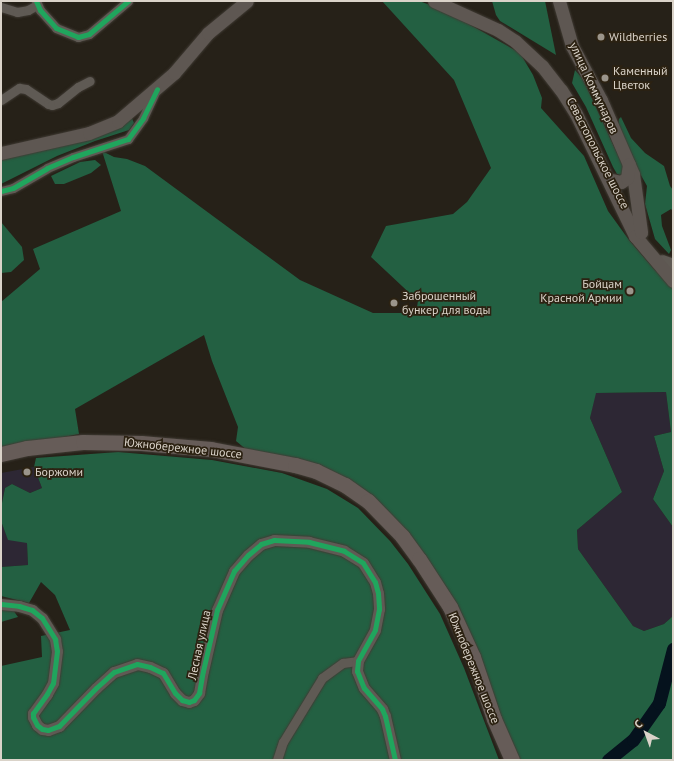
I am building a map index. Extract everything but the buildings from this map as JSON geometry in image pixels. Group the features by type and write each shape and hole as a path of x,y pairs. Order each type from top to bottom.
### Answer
{"highway":[{"name":"Южнобережное шоссе","path":"1,462 28,452 84,442 117,441 211,449 295,465 316,471 349,487 368,501 402,536 419,559 450,607 473,658 494,719 512,760"},
{"name":"Южнобережное шоссе","path":"1,454 84,448 118,448 211,456 286,468 325,482 346,493 365,509 395,541 411,562 442,610 456,638 504,760"}],"main road":[{"path":"1,153 61,140 104,128 118,121 156,85 205,28 238,1"},
{"path":"1,145 60,133 101,122 114,116 144,92 174,73 208,33 247,1"},
{"path":"434,1 498,30 516,41 533,57 555,82 576,114 612,183 621,182 626,178 631,169"},
{"name":"Севастопольское шоссе","path":"447,1 518,38 551,70 580,114 612,183 637,231 667,262 673,272"},
{"name":"улица Коммунаров","path":"559,1 572,46 601,100 631,169 637,231"},
{"path":"637,231 648,253 673,281"},
{"name":"Севастопольское шоссе","path":"648,253 667,262"}],"street":[{"path":"1,7 17,12 28,10 36,3 56,28 78,37 89,34 128,1"},
{"path":"1,100 19,88 26,89 48,104 52,105 58,103 78,87 90,81"},
{"path":"1,191 12,188 48,168 67,160 128,139 143,118 156,85"},
{"name":"Лесная улица","path":"1,604 19,606 32,610 42,618 55,639 57,651 53,683 47,694 33,712 37,724 42,729 48,730 59,726 114,672 137,664 150,667 163,673 175,693 182,700 189,702 194,700 199,693 202,671 217,610 234,571 248,555 261,544 274,540 309,542 344,552 363,563 371,574 378,593 377,620 374,630 358,661"},
{"path":"277,760 283,742 322,678 343,663 358,661 357,671 359,678 385,716 395,760"}],"shaded area":[{"path":"666,392 671,432 654,436 664,471 653,499 673,527 673,616 664,624 644,631 633,626 578,549 577,530 622,492 590,418 595,393"},
{"path":"34,467 42,488 30,493 12,484 5,488 1,508 1,473"},
{"path":"1,521 7,538 27,542 28,565 1,567"}],"green space":[{"path":"382,1 419,1 444,10 520,53 533,75 542,98 541,108 584,156 608,211 629,240 673,288 673,527 653,499 664,471 654,436 671,432 666,392 596,393 590,418 622,492 577,530 578,549 633,626 644,631 664,624 673,616 673,760 515,760 465,633 369,500 248,451 236,441 238,427 212,361 204,335 75,409 79,434 1,449 1,302 40,269 33,249 121,211 102,151 114,157 127,159 145,166 300,280 373,313 416,313 418,301 371,257 386,226 453,214 467,202 491,168 454,80"},
{"path":"492,1 545,1 556,55 500,21 496,15"},
{"path":"575,70 582,78 587,88 623,166 624,170 621,175 617,174 613,167 586,107 572,83"},
{"path":"131,116 134,123 129,130 95,141 57,156 1,184 1,157"},
{"path":"621,117 631,138 645,153 664,166 670,186 673,190 673,211 671,209 661,215 662,226 671,250 669,254 655,239 645,204 647,186 623,143 618,127 619,119"},
{"path":"95,160 101,165 91,173 64,184 55,184 51,176 80,162"},
{"path":"1,222 22,247 24,260 11,272 1,273"},
{"path":"118,452 212,460 282,473 327,489 358,508 390,541 408,564 440,614 464,668 499,760 1,760 1,666 42,657 41,636 70,630 55,595 41,582 29,603 1,596 1,567 28,565 27,543 8,540 1,521 1,508 5,488 12,484 30,493 42,488 34,467 36,458"},
{"path":"1,610 13,610 18,617 1,622"}],"waterway":[{"path":"608,760 633,740 659,703 673,649"}],"cycle path":[{"path":"36,1 40,10 56,28 78,37 89,34 128,1"},
{"path":"1,191 13,188 47,168 73,157 128,139 143,118 157,89"},
{"path":"1,604 19,606 32,610 42,618 55,639 57,651 53,683 33,713 33,717 37,725 42,729 48,730 59,726 114,672 137,664 150,667 163,673 175,693 182,700 189,702 194,700 199,693 217,610 234,571 248,555 261,544 274,540 309,542 344,551 363,563 375,582 378,593 379,609 375,630 358,661 357,671 364,688 382,709 385,716 395,760"}],"place":[{"name":"Wildberries","path":"601,37"},
{"name":"Каменный Цветок","path":"605,78"},
{"name":"Бойцам Красной Армии","path":"630,291"},
{"name":"Заброшенный бункер для воды","path":"394,303"},
{"name":"Боржоми","path":"27,472"}]}
